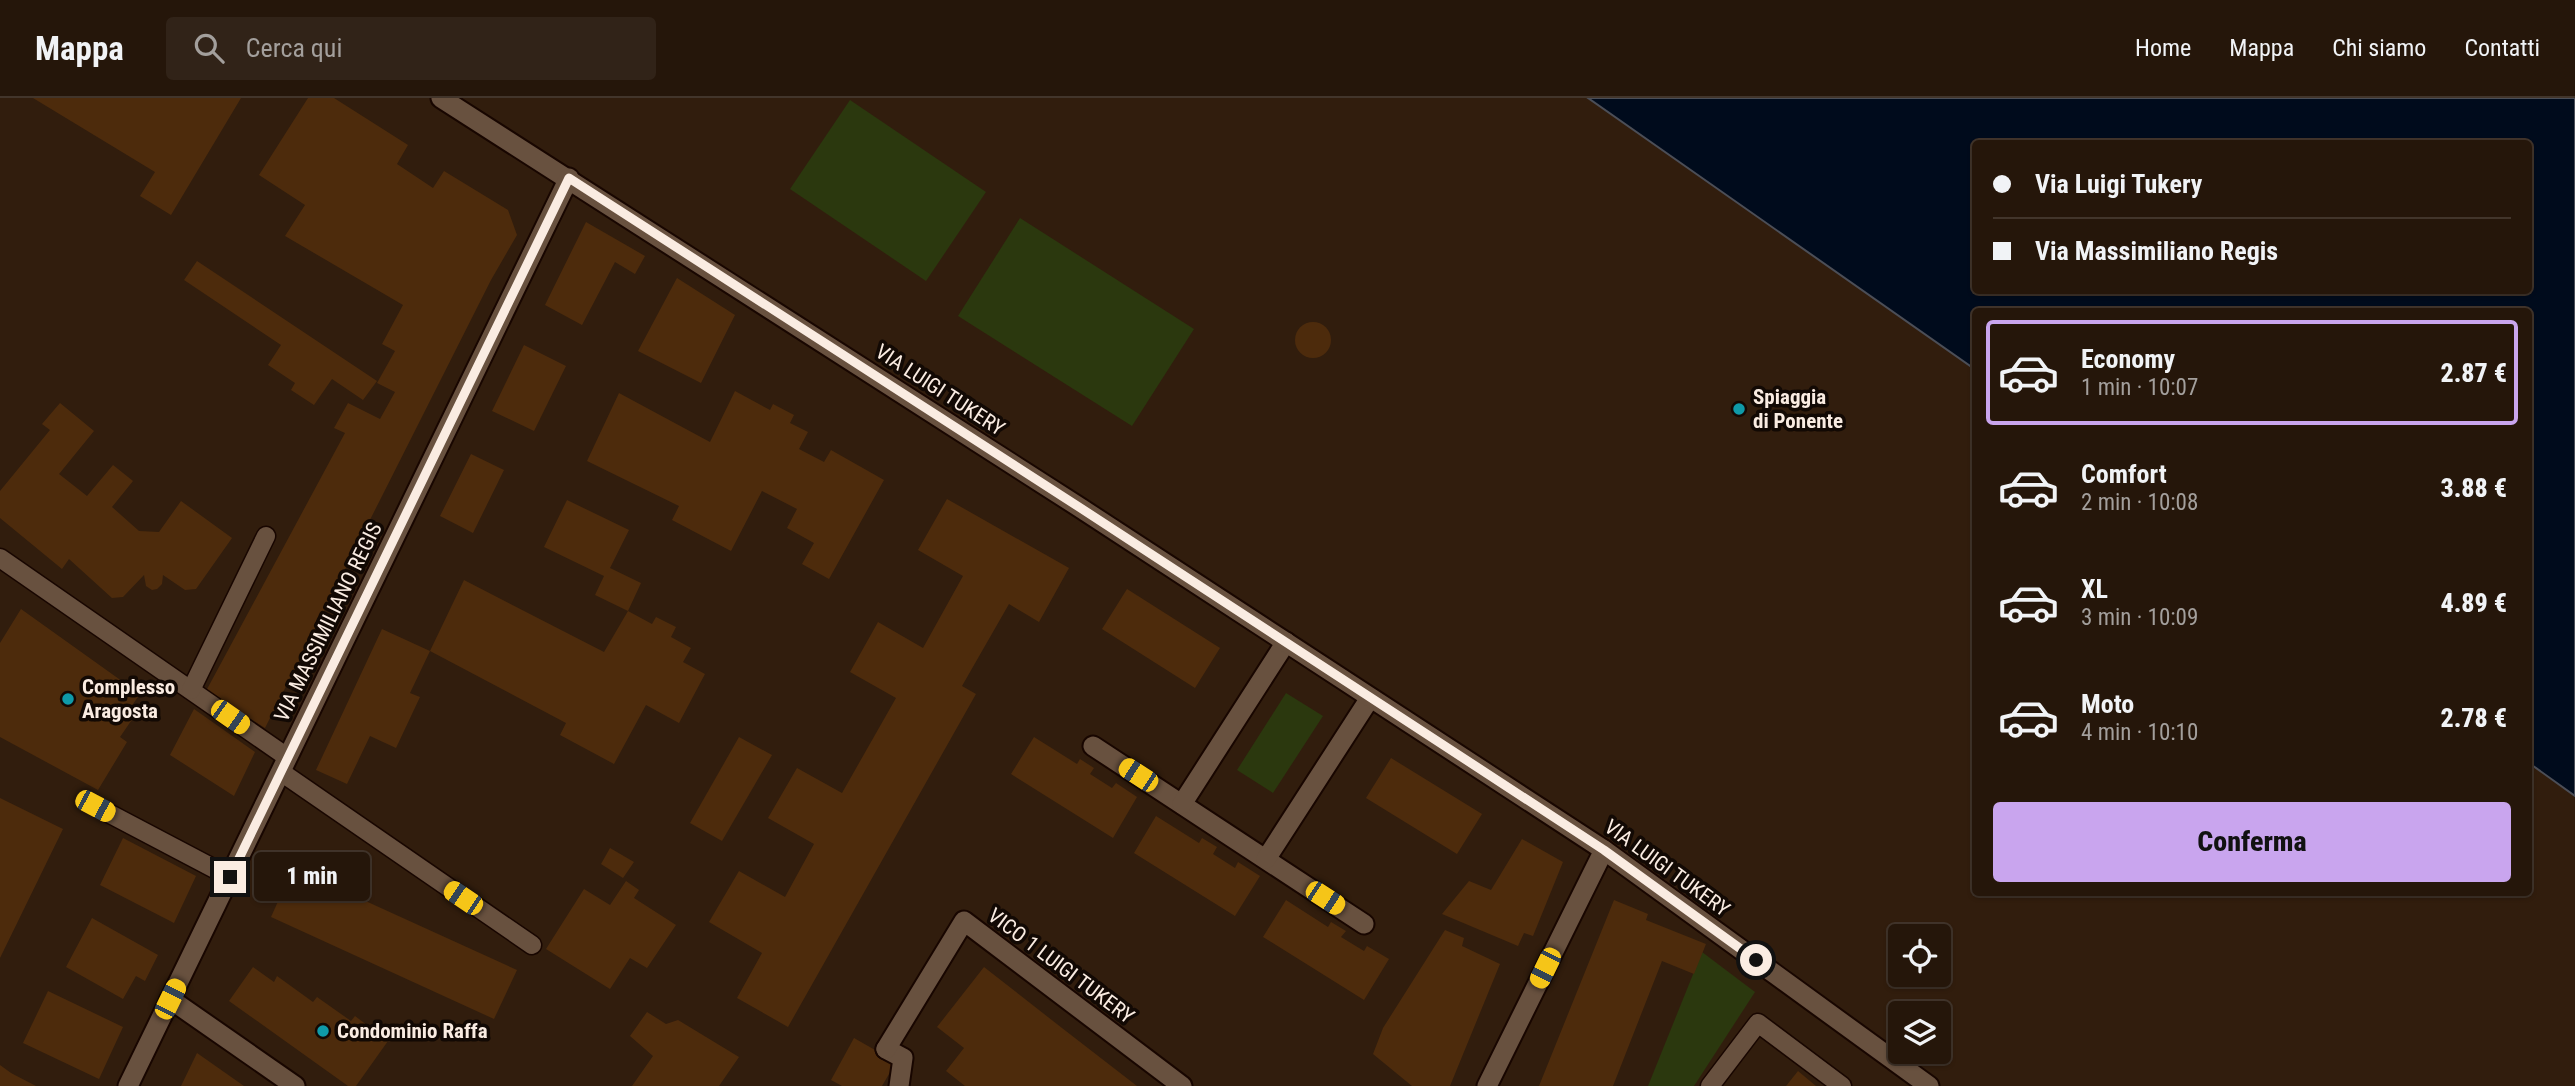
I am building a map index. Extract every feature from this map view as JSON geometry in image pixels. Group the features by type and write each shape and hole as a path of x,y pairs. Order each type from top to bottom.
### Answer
{"street":[{"name":"VIA LUIGI TUKERY","path":"441,98 569,178 1604,850 1929,1086"},
{"name":"VIA MASSIMILIANO REGIS","path":"128,1086 569,178"},
{"path":"1182,804 1286,642"},
{"path":"1266,859 1370,698"},
{"path":"1093,746 1364,924"},
{"path":"1486,1086 1604,850"},
{"name":"VICO 1 LUIGI TUKERY","path":"899,1086 902,1058 886,1049 964,921 1182,1086"},
{"path":"170,999 295,1086"}],"lane":[{"path":"191,690 266,536"},
{"path":"0,558 191,690 284,765 532,945"},
{"path":"95,806 230,877"},
{"path":"1710,1086 1758,1023 1842,1086"}],"green space":[{"path":"850,100 986,192 926,281 790,189"},
{"path":"1020,218 1194,329 1132,426 958,316"},
{"path":"1286,693 1323,716 1273,793 1237,770"},
{"path":"1702,952 1755,992 1694,1086 1648,1086"}],"water":[{"path":"1588,98 2575,98 2575,796 2532,765 2532,308 1972,308 1972,367"}],"building":[{"path":"33,98 241,98 171,215 140,196 155,172"},
{"path":"308,98 334,98 408,145 397,164 433,188 444,171 508,210 517,235 491,280 265,728 206,691 345,433 334,428 348,403 380,419 395,392 377,383 395,351 382,344 403,305 285,236 305,205 259,175"},
{"path":"586,222 645,256 635,274 615,262 582,325 545,305"},
{"path":"197,261 377,381 363,400 332,379 314,405 291,390 295,383 268,365 281,345 184,280"},
{"path":"677,278 735,315 701,383 638,351"},
{"path":"1313,322 1326,327 1331,340 1326,353 1313,358 1300,353 1295,340 1300,327"},
{"path":"524,345 566,366 534,431 492,411"},
{"path":"735,391 770,410 773,404 794,415 790,423 808,432 799,449 824,462 831,450 884,480 829,579 802,564 814,543 787,528 797,509 762,491 731,551 672,520 679,506 587,461 619,393 710,442"},
{"path":"60,403 94,431 59,474 87,496 113,465 133,481 112,507 139,531 159,532 181,501 232,538 196,589 185,590 163,575 162,584 152,590 146,586 144,575 123,597 112,598 69,559 62,569 0,518 0,491 50,430 42,424"},
{"path":"471,454 504,470 473,533 440,516"},
{"path":"947,499 1069,568 1039,622 1009,604 962,686 976,694 788,1027 737,998 762,953 709,922 739,871 785,897 814,844 768,818 797,768 842,793 896,698 850,672 878,622 923,648 963,576 918,550"},
{"path":"567,500 629,530 610,568 641,583 628,611 595,595 604,576 544,547"},
{"path":"464,580 604,652 628,611 652,624 656,617 676,627 671,637 691,648 683,662 705,674 679,723 646,705 614,764 560,735 566,723 430,651"},
{"path":"1127,589 1220,648 1195,688 1102,629"},
{"name":"Complesso Aragosta","path":"21,609 140,694 133,704 140,708 120,737 127,742 98,790 0,737 0,643"},
{"path":"382,629 430,651 410,693 420,697 396,748 370,736 347,784 316,770"},
{"path":"194,709 255,752 234,796 170,755"},
{"path":"739,737 772,755 722,841 690,823"},
{"path":"1034,737 1077,764 1080,759 1094,768 1090,774 1112,788 1116,783 1137,797 1113,838 1011,774"},
{"path":"1391,758 1482,814 1457,854 1366,798"},
{"path":"0,798 63,829 0,958"},
{"path":"1156,816 1199,843 1202,838 1217,847 1213,854 1235,868 1238,862 1260,876 1235,916 1134,853"},
{"path":"123,838 196,876 174,923 100,885"},
{"path":"1522,839 1563,862 1533,936 1524,933 1518,946 1442,914 1469,881 1491,890"},
{"path":"610,848 634,862 623,878 601,864"},
{"path":"293,868 517,970 494,1019 271,917"},
{"path":"626,881 639,890 634,898 676,925 647,968 630,958 610,989 546,949 584,889 610,905"},
{"path":"1286,900 1328,927 1331,922 1346,931 1341,937 1364,951 1367,946 1389,959 1364,1000 1263,937"},
{"path":"1614,900 1648,914 1646,920 1706,944 1694,974 1662,961 1613,1086 1539,1086"},
{"path":"92,918 158,955 145,981 136,976 123,999 66,967"},
{"path":"1445,930 1464,938 1462,946 1500,964 1450,1086 1412,1086 1373,1054 1383,1028"},
{"name":"Condominio Raffa","path":"253,967 274,982 277,976 313,1002 317,997 351,1021 355,1016 388,1041 356,1086 348,1086 229,1001"},
{"path":"984,967 1137,1086 965,1086 946,1071 964,1048 937,1027"},
{"path":"48,991 123,1027 99,1079 23,1043"},
{"path":"647,1012 666,1024 678,1020 739,1057 719,1086 632,1086 653,1056 630,1036"},
{"path":"854,1038 896,1062 882,1086 842,1086 831,1080"},
{"path":"197,1053 244,1086 181,1086"},
{"path":"0,1065 11,1073 36,1086 0,1086"},
{"path":"1798,1071 1816,1086 1786,1086"}],"place":[{"name":"Spiaggia di Ponente","path":"1739,409"},
{"name":"Complesso Aragosta","path":"68,699"},
{"name":"Condominio Raffa","path":"323,1031"}],"route":[{"path":"230,877 569,178 1604,850 1756,960"}]}
